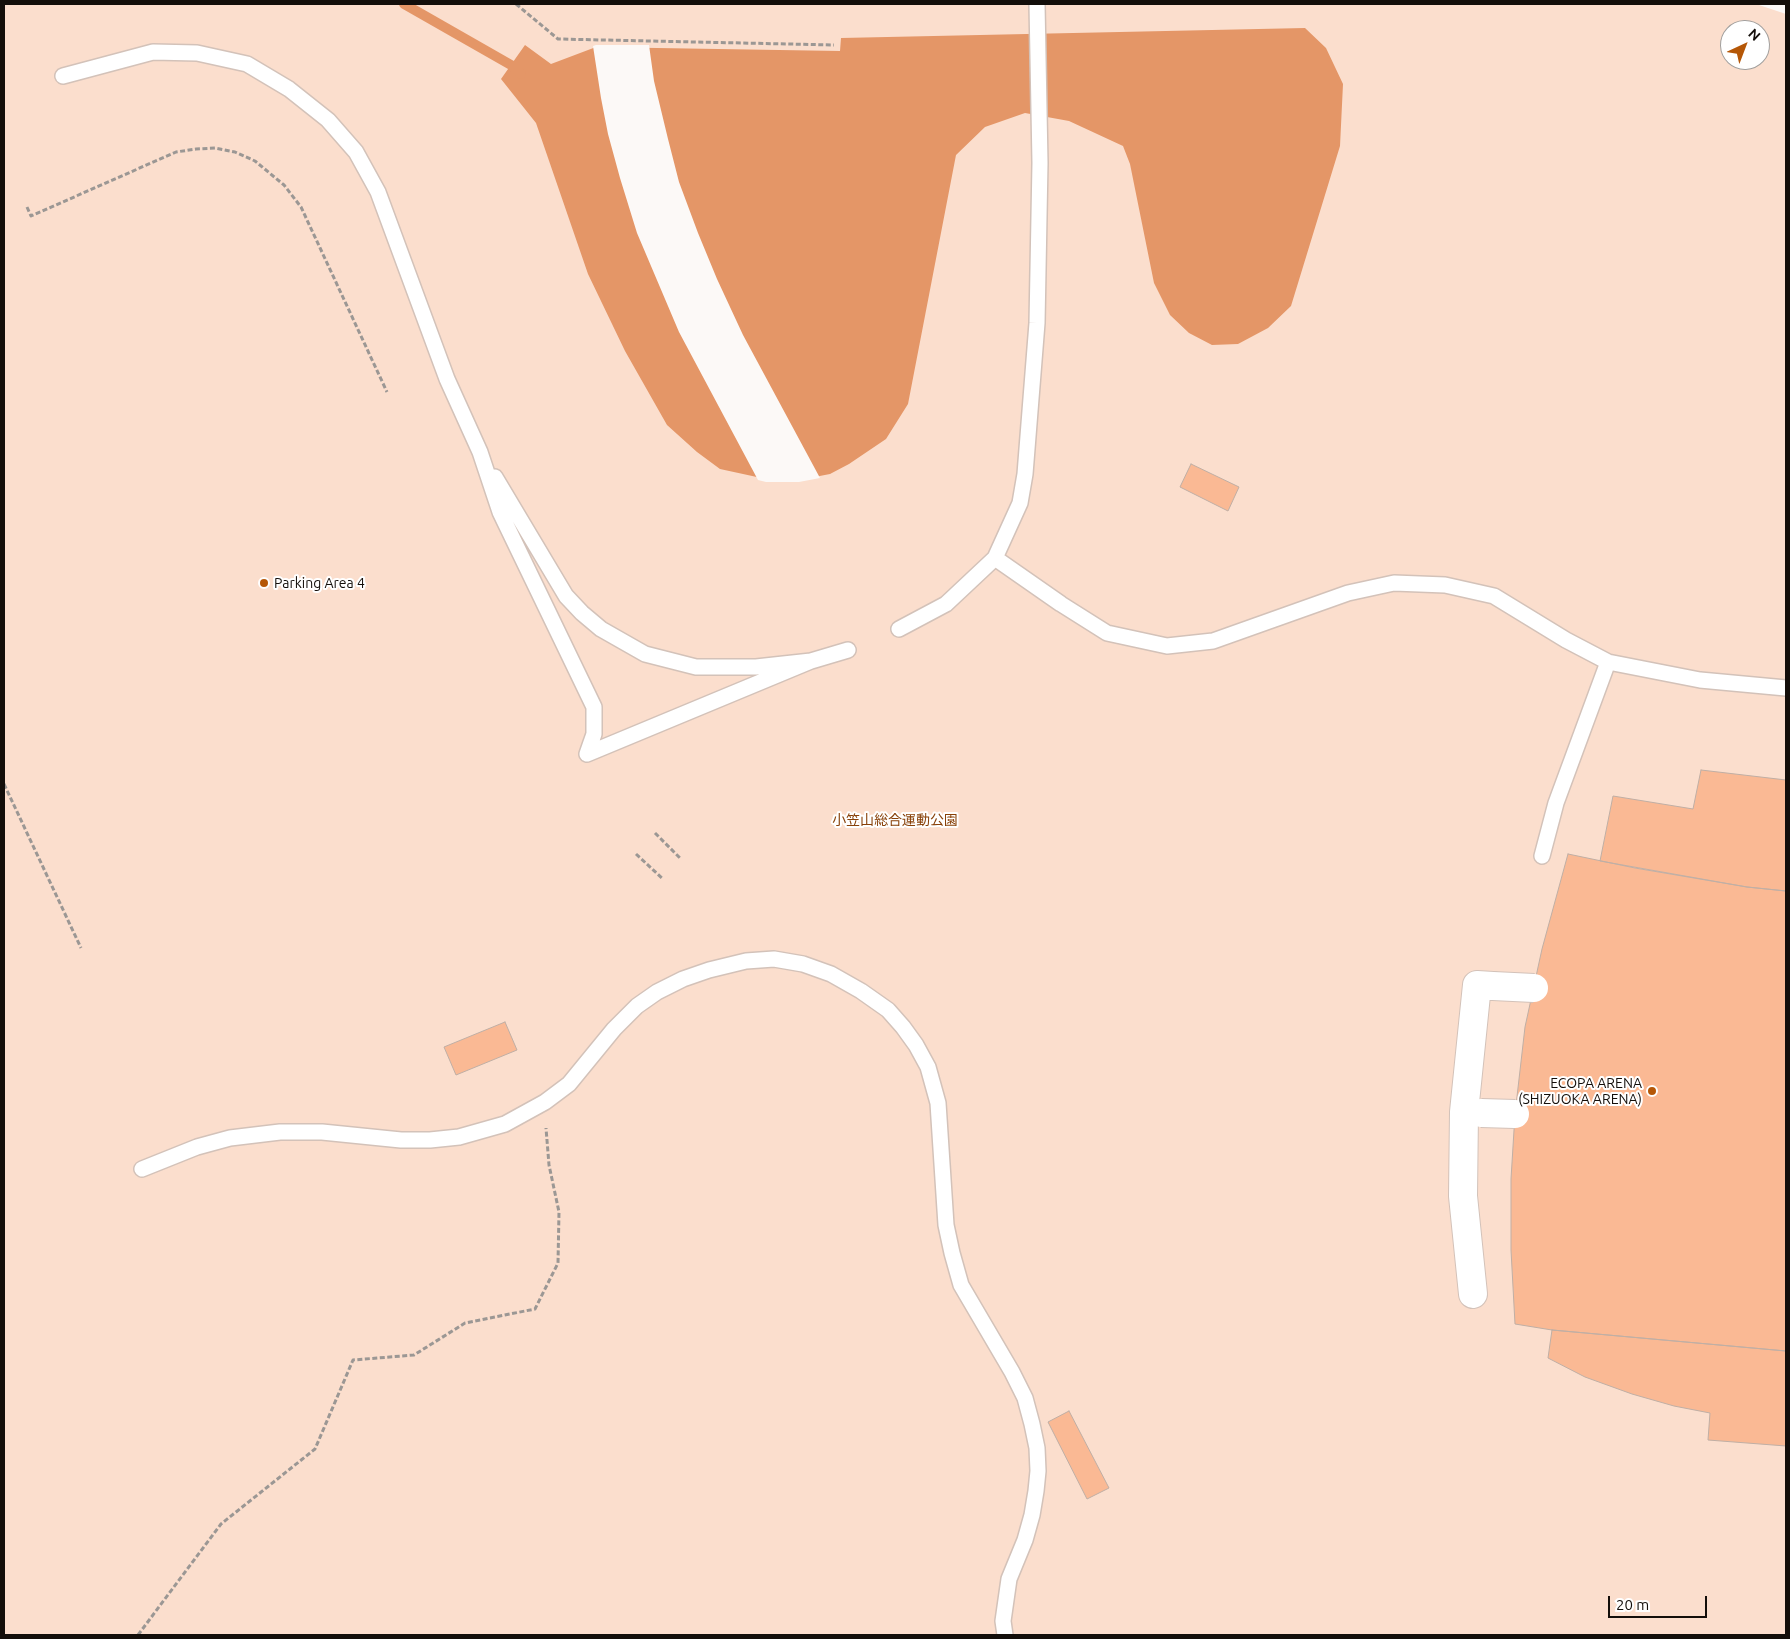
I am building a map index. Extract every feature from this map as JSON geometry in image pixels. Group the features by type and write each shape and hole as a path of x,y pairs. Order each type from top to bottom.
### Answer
{"street":[{"path":"1473,1294 1463,1196 1473,1112 1477,986 1534,988"},
{"path":"1473,1112 1515,1114"}],"lane":[{"path":"899,630 946,604 995,558 1020,503 1025,474 1037,323 1040,163 1037,4"},
{"path":"63,76 153,52 197,53 248,64 289,89 328,120 356,152 378,192 447,378 480,452 500,512 594,707 594,734 587,754 811,661 848,650"},
{"path":"480,452 566,596 582,614 601,628 645,654 696,667 756,666 811,661"},
{"path":"995,558 1107,633 1167,646 1213,641 1348,594 1394,583 1445,585 1494,596 1566,640 1608,662 1700,680 1786,688"},
{"path":"1542,856 1556,803 1608,662"},
{"path":"142,1169 197,1147 230,1138 280,1132 322,1132 401,1140 430,1140 459,1137 505,1124 544,1102 570,1084 614,1029 637,1006 657,992 683,980 709,970 746,961 774,959 804,964 831,974 861,991 888,1010 916,1045 928,1066 936,1093 940,1119 946,1225 961,1285 1012,1372 1025,1398 1032,1424 1037,1448 1038,1471 1036,1491 1025,1540 1009,1579 1003,1621 1005,1635"}],"path":[{"path":"516,4 558,39 834,45"},
{"path":"27,207 31,216 176,152 215,148 235,152 255,161 284,185 301,208 387,392"},
{"path":"4,784 81,948"},
{"path":"655,833 681,859"},
{"path":"636,854 663,879"},
{"path":"138,1635 221,1524 315,1448 353,1360 414,1355 465,1323 535,1309 558,1263 558,1212 549,1165 544,1102"}],"green space":[{"name":"小笠山総合運動公園","path":"4,4 1756,4 1786,14 1786,1635 4,1635"}],"shaded area":[{"path":"1305,28 1326,48 1343,84 1340,146 1291,306 1268,328 1238,344 1212,345 1189,333 1170,315 1154,283 1130,164 1123,146 1069,121 1025,113 985,127 956,155 908,404 886,439 849,464 830,474 799,480 766,479 720,469 697,452 667,425 625,351 588,274 536,123 501,79 525,45 551,64 596,47 840,51 841,38"}],"pier":[{"path":"649,45 654,81 679,182 698,233 743,335 820,478 799,482 766,482 758,480 679,332 637,233 620,178 608,134 601,98 593,46"}],"building":[{"path":"1191,464 1239,487 1228,511 1180,487"},
{"path":"1701,770 1786,780 1786,891 1747,887 1600,861 1613,796 1693,809"},
{"name":"ECOPA ARENA (SHIZUOKA ARENA)","path":"1568,854 1635,868 1747,887 1786,891 1786,1351 1552,1330 1515,1324 1511,1250 1511,1179 1515,1114 1525,1027 1542,949"},
{"path":"505,1022 517,1050 456,1075 444,1047"},
{"path":"1552,1330 1786,1351 1786,1446 1708,1440 1710,1413 1674,1406 1632,1394 1585,1377 1548,1358"},
{"path":"1069,1411 1109,1488 1087,1499 1048,1422"}],"waterway":[{"path":"404,4 511,65 521,74"}],"place":[{"name":"Parking Area 4","path":"264,583"},
{"name":"ECOPA ARENA (SHIZUOKA ARENA)","path":"1652,1091"}]}
